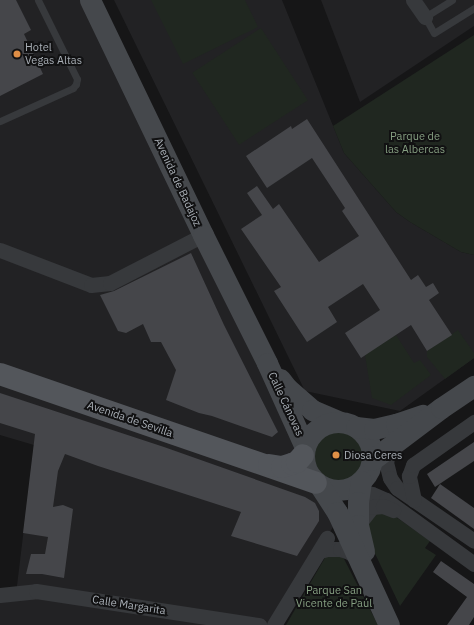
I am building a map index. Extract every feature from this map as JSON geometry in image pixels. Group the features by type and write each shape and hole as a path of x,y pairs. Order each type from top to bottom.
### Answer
{"main road":[{"name":"Avenida de Badajoz","path":"90,3 203,235 267,362"},
{"name":"Calle Cánovas","path":"267,362 287,388 312,410 348,425"},
{"name":"Calle Cánovas","path":"267,362 304,450"},
{"name":"Avenida de Sevilla","path":"0,374 318,484"},
{"path":"318,484 336,490 360,480 396,443 441,408 474,386"},
{"path":"399,625 363,549 346,521 307,472 304,450 313,432 321,426 348,425 374,429 396,424 441,408"},
{"path":"346,521 358,502 360,480 369,443 364,435 348,425"},
{"name":"Avenida de Sevilla","path":"261,464 282,467 297,462 304,450"},
{"path":"346,521 358,558 389,625"}],"street":[{"path":"413,0 425,18"},
{"path":"0,250 91,285 110,284 203,235"},
{"path":"414,500 409,476 413,465 474,422"},
{"path":"396,443 389,452 386,462 390,478 397,488"},
{"path":"360,480 380,476 474,541"},
{"path":"360,480 474,564"},
{"path":"274,625 333,527 366,512 377,505 390,508 411,518"},
{"path":"323,545 327,549 340,549 347,551 358,558"},
{"name":"Calle Margarita","path":"0,595 36,591 259,625"}],"lane":[{"path":"0,121 73,88 76,84 77,79 38,0"},
{"path":"452,0 425,18 434,33 474,8"}],"shaded area":[{"path":"0,0 90,0 333,527 274,625 0,625 0,595 16,594 34,445 0,435"},
{"path":"114,0 282,0 344,153 396,212 461,252 474,255 474,358 400,411 305,391"},
{"path":"321,0 474,0 474,26 360,102"}],"green space":[{"path":"151,0 245,0 258,27 183,64"},
{"path":"261,28 308,100 239,145 192,73"},
{"name":"Parque de las Albercas","path":"474,35 474,255 461,252 396,212 344,153 333,126"},
{"path":"458,330 474,353 474,358 445,379 427,357 427,351"},
{"path":"396,335 414,363 420,360 431,375 391,405 372,398 365,355"},
{"path":"331,422 364,435 372,452 367,475 342,490 327,489 316,483 304,465 308,438 321,426"},
{"path":"389,512 430,541 425,548 436,555 400,606 369,541 369,521 375,513"},
{"name":"Parque San Vicente de Paúl","path":"342,555 378,625 286,625 326,556"}],"building":[{"name":"Hotel Vegas Altas","path":"0,0 16,0 31,30 24,34 43,74 0,96"},
{"path":"307,119 411,280 418,275 426,287 433,283 439,293 429,300 452,335 427,351 411,325 361,358 345,333 380,310 363,284 328,307 337,322 307,342 274,291 281,287 241,229 262,215 247,193 257,186 273,209 279,204 319,262 359,236 342,211 345,208 312,158 267,188 246,156 291,126 292,129"},
{"path":"191,253 224,325 278,432 272,437 212,416 199,413 166,400 176,370 161,342 151,342 143,324 126,333 118,331 100,295 114,291"},
{"path":"0,393 164,447 305,497 315,503 319,511 319,521 297,556 231,536 241,512 65,454 58,471 53,507 63,505 73,509 64,578 42,574 26,574 31,554 45,554 48,537 23,533 35,434 0,423"},
{"path":"474,442 474,461 435,487 427,474"},
{"path":"440,484 474,508 474,529 431,498"},
{"path":"441,561 474,584 474,617 469,625 447,625 467,597 433,572"}],"place":[{"name":"Hotel Vegas Altas","path":"17,54"},
{"name":"Diosa Ceres","path":"336,455"}]}
